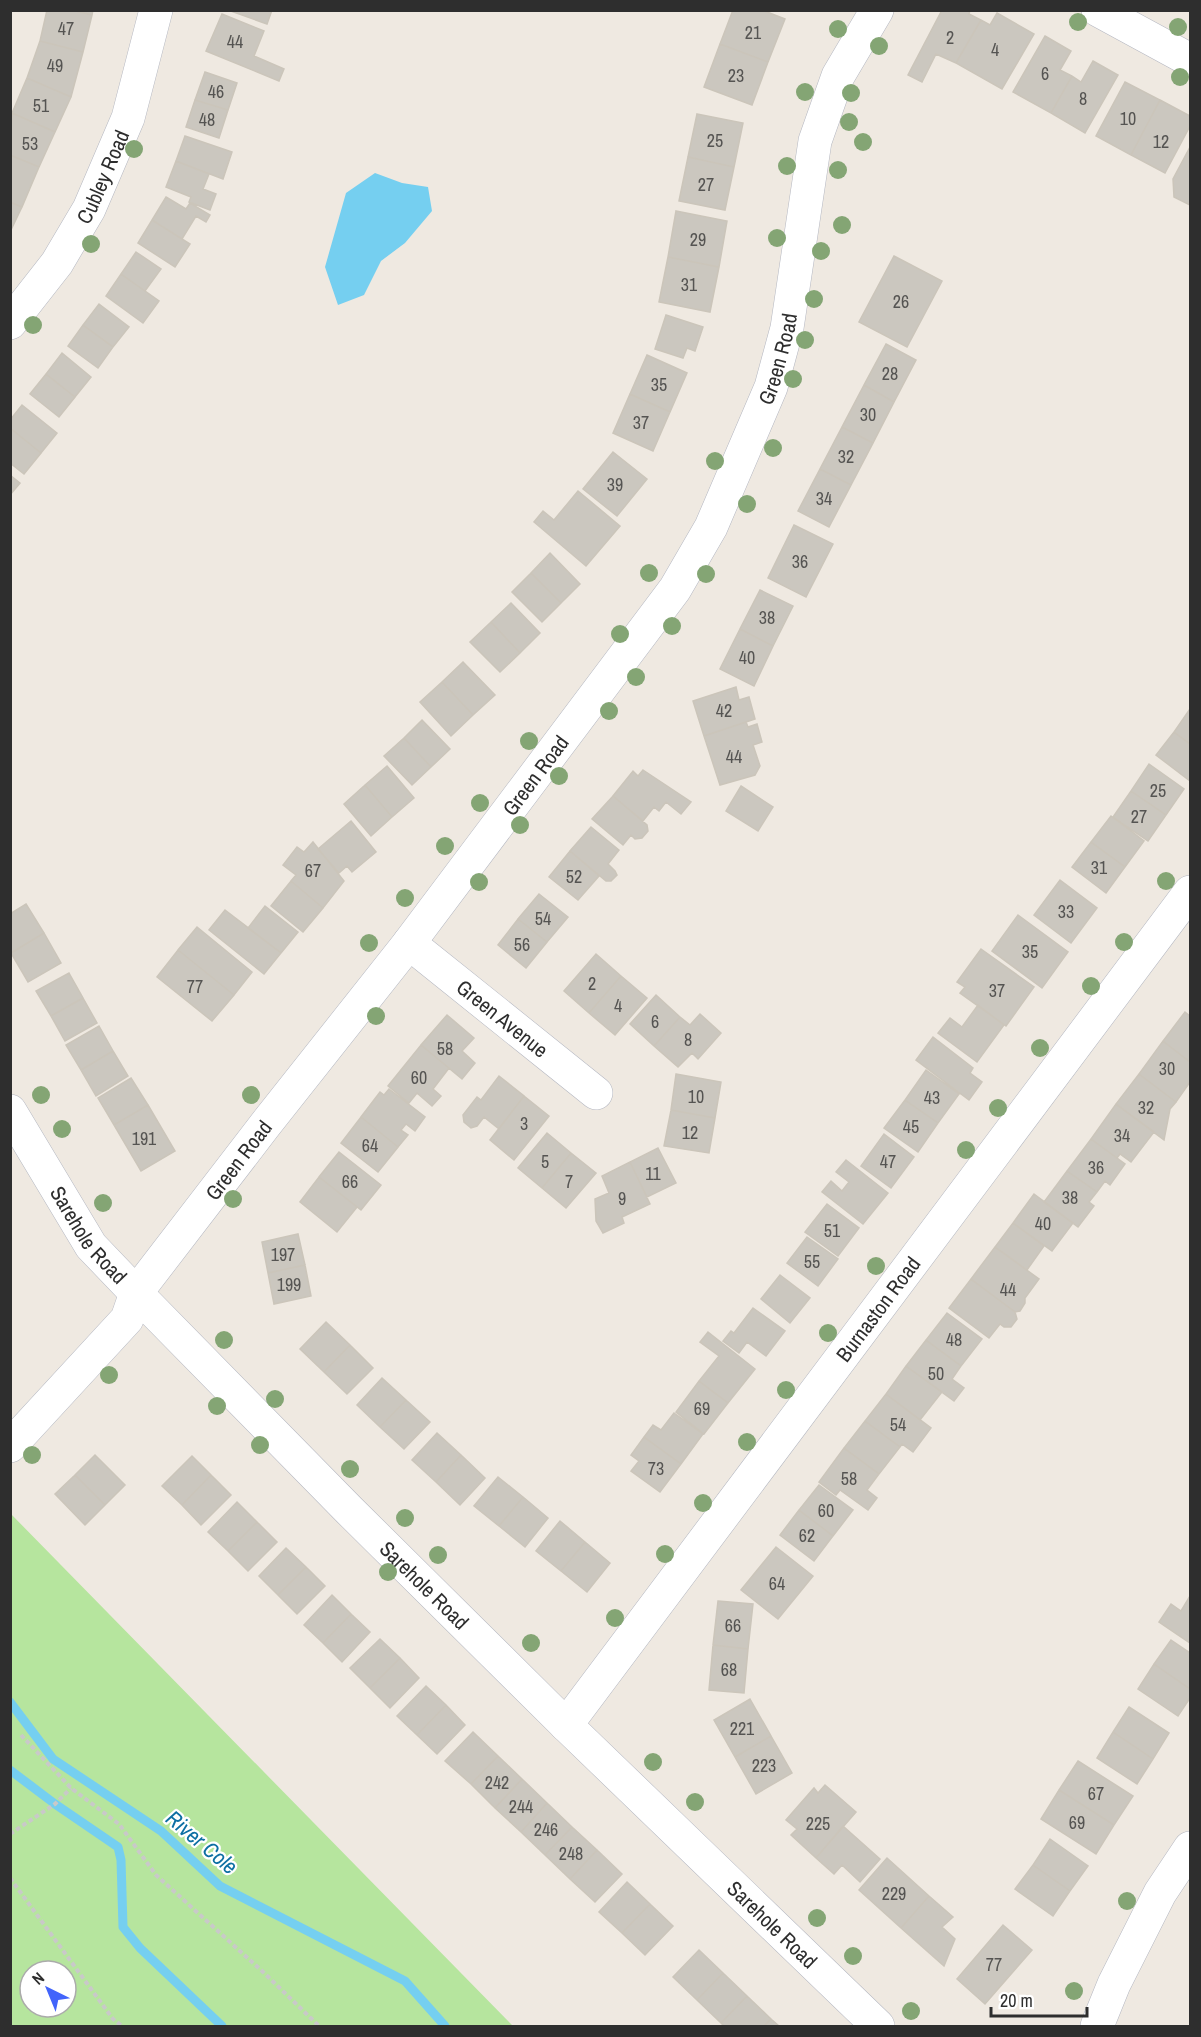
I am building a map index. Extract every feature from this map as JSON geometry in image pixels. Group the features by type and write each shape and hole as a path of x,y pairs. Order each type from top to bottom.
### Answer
{"street":[{"name":"Cubley Road","path":"10,323 57,263 89,209 128,118 156,10"},
{"name":"Green Road","path":"10,1446 127,1319 136,1293 409,943 675,589 711,527 771,387 786,328 815,141 838,76 877,10"},
{"path":"1098,10 1191,60"},
{"name":"Burnaston Road","path":"566,1725 1191,892"},
{"name":"Green Avenue","path":"409,943 596,1093"},
{"name":"Sarehole Road","path":"10,1111 91,1246 341,1502 566,1725 878,2026"},
{"path":"1096,2026 1114,1984 1160,1893 1191,1848"}],"path":[{"path":"21,1736 71,1788 119,1824 156,1875 319,2026"},
{"path":"10,1834 55,1804 71,1788"},
{"path":"10,1878 113,2019 122,2026"}],"green space":[{"path":"10,1513 513,2026 11,2026"}],"water":[{"path":"375,173 402,183 428,187 432,211 405,243 381,261 364,295 338,305 325,267 346,193"}],"building":[{"path":"47,10 72,10 92,15 83,52 40,41"},
{"path":"72,10 93,10 92,15"},
{"path":"228,10 272,10 267,24"},
{"path":"733,10 762,10 785,19 768,62 720,44"},
{"path":"942,10 970,10 969,14 981,20 956,63 936,54 922,82 908,75"},
{"path":"997,13 1034,34 1002,89 956,63 981,20 990,25"},
{"path":"222,14 264,31 254,56 284,69 279,81 206,51"},
{"path":"1045,36 1071,51 1060,70 1072,76 1051,113 1013,92"},
{"path":"40,41 83,52 71,97 27,78"},
{"path":"720,44 768,62 752,105 704,87"},
{"path":"1093,61 1118,75 1085,133 1051,113 1072,76 1081,82"},
{"path":"205,72 237,83 228,110 195,100"},
{"path":"27,78 71,97 55,132 12,113"},
{"path":"1125,82 1160,100 1131,155 1096,136"},
{"path":"195,100 228,110 219,138 186,127"},
{"path":"1160,100 1190,116 1190,126 1165,173 1131,155"},
{"path":"12,113 55,132 39,167 10,155"},
{"path":"697,114 743,123 734,167 688,157"},
{"path":"185,136 232,152 223,179 176,161"},
{"path":"1190,147 1190,205 1174,197 1173,179"},
{"path":"10,155 39,167 22,207 10,202"},
{"path":"688,157 734,167 725,210 679,201"},
{"path":"176,161 209,174 203,189 216,194 210,210 189,202 191,197 166,187"},
{"path":"166,197 186,209 190,203 210,215 206,222 196,216 182,239 152,220"},
{"path":"10,202 22,207 10,232"},
{"path":"676,211 727,221 719,267 668,257"},
{"path":"152,220 190,244 175,267 138,243"},
{"path":"136,252 161,269 145,291 121,274"},
{"path":"894,256 942,281 907,347 859,322"},
{"path":"668,257 719,267 710,312 659,302"},
{"path":"121,274 159,301 143,323 106,296"},
{"path":"99,304 129,327 113,347 83,325"},
{"path":"666,315 703,327 695,351 687,348 683,358 655,349"},
{"path":"83,325 113,347 98,368 68,346"},
{"path":"886,344 916,360 894,402 864,385"},
{"path":"62,353 91,377 75,397 46,374"},
{"path":"647,355 687,373 670,412 630,394"},
{"path":"46,374 75,397 59,417 30,394"},
{"path":"864,385 894,402 873,443 842,427"},
{"path":"630,394 670,412 653,451 613,433"},
{"path":"22,405 57,433 41,453 10,428 10,420"},
{"path":"842,427 873,443 851,485 820,469"},
{"path":"10,428 41,453 24,474 10,463"},
{"path":"613,452 647,479 617,516 583,489"},
{"path":"820,469 851,485 829,527 798,511"},
{"path":"10,475 20,483 10,495"},
{"path":"578,491 620,526 586,566 534,522 543,511 554,520"},
{"path":"794,525 833,544 806,597 768,578"},
{"path":"550,553 580,584 561,603 531,573"},
{"path":"531,573 561,603 542,622 512,592"},
{"path":"760,590 793,606 773,646 740,629"},
{"path":"511,603 540,633 520,653 491,622"},
{"path":"491,622 520,653 500,672 470,642"},
{"path":"740,629 773,646 754,686 720,669"},
{"path":"463,662 495,695 473,715 442,682"},
{"path":"442,682 473,715 451,736 420,702"},
{"path":"736,687 739,700 749,697 755,719 704,736 693,701"},
{"path":"1190,709 1190,744 1174,732"},
{"path":"422,720 450,749 431,767 404,738"},
{"path":"746,722 748,727 757,724 762,742 753,745 760,766 755,775 720,785 704,736"},
{"path":"1174,732 1190,744 1190,781 1156,755"},
{"path":"404,738 431,767 412,785 384,756"},
{"path":"1149,764 1184,789 1166,815 1131,791"},
{"path":"387,766 414,798 392,817 365,785"},
{"path":"643,770 691,802 681,814 666,802 659,811 654,807 643,821 613,796 633,771 638,776"},
{"path":"365,785 392,817 371,836 344,804"},
{"path":"741,786 773,807 758,831 726,811"},
{"path":"1131,791 1166,815 1148,841 1113,817"},
{"path":"613,796 647,825 648,831 642,838 635,839 631,835 623,845 592,819"},
{"path":"1111,816 1144,841 1125,867 1091,842"},
{"path":"351,821 376,852 352,872 347,866 339,873 318,849"},
{"path":"591,827 619,850 608,864 617,875 611,881 606,881 570,851"},
{"path":"313,842 344,881 323,908 291,881 296,875 283,865 297,847 304,852"},
{"path":"1091,842 1125,867 1106,893 1072,867"},
{"path":"570,851 599,876 578,900 549,877"},
{"path":"1060,880 1097,908 1071,943 1034,915"},
{"path":"291,881 323,908 303,932 271,906"},
{"path":"539,894 568,917 547,942 518,919"},
{"path":"26,904 44,933 11,953 10,914"},
{"path":"265,906 298,932 281,953 248,928"},
{"path":"225,910 281,953 264,974 209,930"},
{"path":"1018,915 1068,952 1042,988 992,951"},
{"path":"518,919 547,942 526,968 498,945"},
{"path":"197,927 252,972 234,995 178,950"},
{"path":"44,933 61,963 28,982 11,953"},
{"path":"981,949 1034,987 1006,1026 960,993 965,987 957,982"},
{"path":"178,950 234,995 212,1021 157,977"},
{"path":"596,954 621,976 589,1013 564,991"},
{"path":"69,973 83,998 51,1016 36,991"},
{"path":"621,976 647,998 615,1035 589,1013"},
{"path":"656,995 680,1017 654,1046 630,1024"},
{"path":"83,998 97,1023 65,1041 51,1016"},
{"path":"978,1005 1004,1025 977,1062 938,1033 950,1018 962,1027"},
{"path":"1185,1012 1190,1016 1190,1062 1163,1041"},
{"path":"700,1014 721,1033 698,1059 692,1053 678,1067 654,1046 680,1017 690,1025"},
{"path":"447,1015 474,1038 462,1051 475,1063 462,1079 421,1045"},
{"path":"99,1026 113,1051 81,1070 66,1045"},
{"path":"933,1037 973,1068 970,1073 982,1082 969,1100 916,1060"},
{"path":"1163,1041 1190,1062 1190,1082 1176,1102 1139,1074"},
{"path":"421,1045 449,1068 433,1089 441,1096 432,1106 417,1093 409,1103 388,1086"},
{"path":"113,1051 128,1076 96,1096 81,1070"},
{"path":"926,1070 959,1094 938,1123 905,1100"},
{"path":"676,1074 721,1082 715,1118 671,1110"},
{"path":"1139,1074 1176,1102 1170,1109 1164,1140 1116,1104"},
{"path":"499,1076 524,1096 499,1129 484,1117 477,1126 471,1128 464,1122 463,1115 477,1097 481,1100"},
{"path":"131,1078 148,1105 114,1125 98,1098"},
{"path":"389,1089 425,1117 415,1131 406,1124 401,1130 408,1135 398,1147 361,1117 380,1092 384,1095"},
{"path":"524,1096 549,1116 514,1160 490,1140"},
{"path":"905,1100 938,1123 918,1152 884,1128"},
{"path":"1116,1104 1154,1132 1131,1162 1120,1154 1117,1158 1091,1139"},
{"path":"148,1105 175,1151 141,1171 114,1125"},
{"path":"671,1110 715,1118 709,1153 664,1146"},
{"path":"361,1117 398,1147 378,1172 341,1143"},
{"path":"547,1133 571,1153 542,1188 518,1168"},
{"path":"884,1134 914,1157 891,1188 861,1166"},
{"path":"1091,1139 1125,1164 1110,1185 1105,1181 1097,1192 1067,1171"},
{"path":"658,1148 676,1183 647,1197 630,1162"},
{"path":"339,1152 381,1185 361,1210 319,1177"},
{"path":"571,1153 596,1173 566,1208 542,1188"},
{"path":"846,1160 888,1193 863,1224 822,1192 831,1181 842,1191 849,1182 836,1172"},
{"path":"630,1162 650,1204 622,1217 624,1223 603,1233 596,1221 595,1199 609,1193 602,1176"},
{"path":"1067,1171 1097,1192 1089,1202 1094,1206 1078,1227 1044,1202"},
{"path":"319,1177 357,1207 337,1232 300,1202"},
{"path":"1034,1194 1073,1223 1052,1251 1013,1223"},
{"path":"827,1204 859,1228 838,1256 805,1232"},
{"path":"1013,1223 1044,1246 1027,1270 995,1247"},
{"path":"298,1234 305,1265 268,1273 262,1242"},
{"path":"807,1237 838,1259 818,1286 787,1263"},
{"path":"995,1247 1039,1279 1025,1298 1020,1311 1015,1312 971,1279"},
{"path":"305,1265 311,1296 274,1304 268,1273"},
{"path":"780,1275 810,1298 790,1323 761,1299"},
{"path":"971,1279 1015,1312 1017,1319 1011,1327 1004,1327 1000,1324 989,1338 949,1308"},
{"path":"753,1308 785,1331 766,1356 747,1342 739,1353 723,1341 731,1331 734,1333"},
{"path":"947,1313 982,1339 961,1366 926,1340"},
{"path":"326,1322 350,1345 324,1372 300,1349"},
{"path":"708,1332 755,1369 728,1403 699,1381 719,1356 700,1342"},
{"path":"926,1340 961,1366 952,1379 964,1388 954,1401 906,1366"},
{"path":"350,1345 373,1368 347,1394 324,1372"},
{"path":"906,1366 942,1392 920,1420 886,1394"},
{"path":"382,1378 406,1400 380,1427 357,1405"},
{"path":"699,1381 728,1403 704,1434 676,1412"},
{"path":"886,1394 931,1428 913,1452 902,1444 900,1447 865,1421"},
{"path":"406,1400 430,1422 404,1449 380,1427"},
{"path":"674,1413 703,1434 681,1464 644,1437 653,1425 661,1430"},
{"path":"865,1421 900,1447 879,1474 844,1448"},
{"path":"437,1433 461,1455 436,1482 412,1460"},
{"path":"644,1437 681,1464 660,1492 631,1471 639,1461 631,1455"},
{"path":"844,1448 879,1474 867,1490 877,1498 868,1510 840,1490 836,1495 819,1482"},
{"path":"95,1455 125,1485 105,1505 75,1475"},
{"path":"461,1455 485,1478 460,1505 436,1482"},
{"path":"192,1456 211,1475 182,1505 162,1486"},
{"path":"75,1475 105,1505 85,1525 55,1494"},
{"path":"211,1475 231,1495 201,1525 182,1505"},
{"path":"498,1477 523,1497 499,1526 474,1506"},
{"path":"819,1485 853,1510 833,1536 799,1510"},
{"path":"523,1497 548,1518 525,1547 499,1526"},
{"path":"237,1502 257,1522 228,1551 208,1532"},
{"path":"799,1510 833,1536 814,1561 780,1535"},
{"path":"560,1521 585,1542 561,1571 536,1551"},
{"path":"257,1522 277,1542 248,1571 228,1551"},
{"path":"585,1542 610,1563 587,1592 561,1571"},
{"path":"776,1547 813,1576 778,1619 741,1590"},
{"path":"286,1548 306,1567 278,1595 259,1576"},
{"path":"306,1567 325,1586 297,1614 278,1595"},
{"path":"332,1595 351,1614 323,1643 304,1625"},
{"path":"1190,1596 1190,1643 1159,1622 1171,1604 1181,1611"},
{"path":"718,1601 753,1604 748,1649 713,1645"},
{"path":"351,1614 370,1632 342,1662 323,1643"},
{"path":"380,1639 400,1658 370,1688 350,1668"},
{"path":"1171,1640 1190,1653 1190,1689 1154,1664"},
{"path":"713,1645 748,1649 744,1693 709,1690"},
{"path":"400,1658 419,1678 390,1708 370,1688"},
{"path":"1154,1664 1190,1689 1190,1698 1178,1716 1138,1689"},
{"path":"426,1686 446,1705 417,1735 397,1716"},
{"path":"750,1699 771,1736 735,1757 714,1720"},
{"path":"446,1705 465,1725 437,1754 417,1735"},
{"path":"1129,1707 1169,1733 1153,1759 1113,1732"},
{"path":"473,1732 498,1756 471,1784 445,1761"},
{"path":"1113,1732 1153,1759 1137,1784 1097,1758"},
{"path":"771,1736 792,1773 756,1794 735,1757"},
{"path":"498,1756 522,1779 495,1808 471,1784"},
{"path":"1078,1761 1133,1796 1114,1825 1059,1790"},
{"path":"522,1779 547,1803 521,1832 495,1808"},
{"path":"825,1785 856,1812 816,1858 791,1835 797,1829 786,1820 814,1788 818,1793"},
{"path":"1059,1790 1114,1825 1096,1854 1041,1819"},
{"path":"547,1803 572,1827 545,1855 521,1832"},
{"path":"843,1826 880,1859 860,1882 842,1865 834,1874 816,1858"},
{"path":"572,1827 597,1850 570,1879 545,1855"},
{"path":"1050,1839 1088,1866 1070,1891 1033,1865"},
{"path":"597,1850 622,1874 595,1902 570,1879"},
{"path":"887,1858 929,1896 901,1928 859,1890"},
{"path":"1033,1865 1070,1891 1053,1916 1015,1889"},
{"path":"627,1882 650,1904 622,1933 599,1912"},
{"path":"929,1896 953,1917 942,1927 955,1939 944,1966 901,1928"},
{"path":"650,1904 673,1926 645,1955 622,1933"},
{"path":"1003,1925 1032,1950 985,2004 957,1979"},
{"path":"699,1950 723,1973 697,2000 673,1977"},
{"path":"723,1973 747,1996 721,2023 697,2000"},
{"path":"747,1996 771,2019 764,2026 724,2026 721,2023"},
{"path":"771,2019 779,2026 764,2026"}],"waterway":[{"name":"River Cole","path":"10,1702 53,1759 161,1831 220,1886 405,1981 445,2026"},
{"path":"10,1770 118,1847 121,1860 123,1927 140,1948 222,2026"}]}
